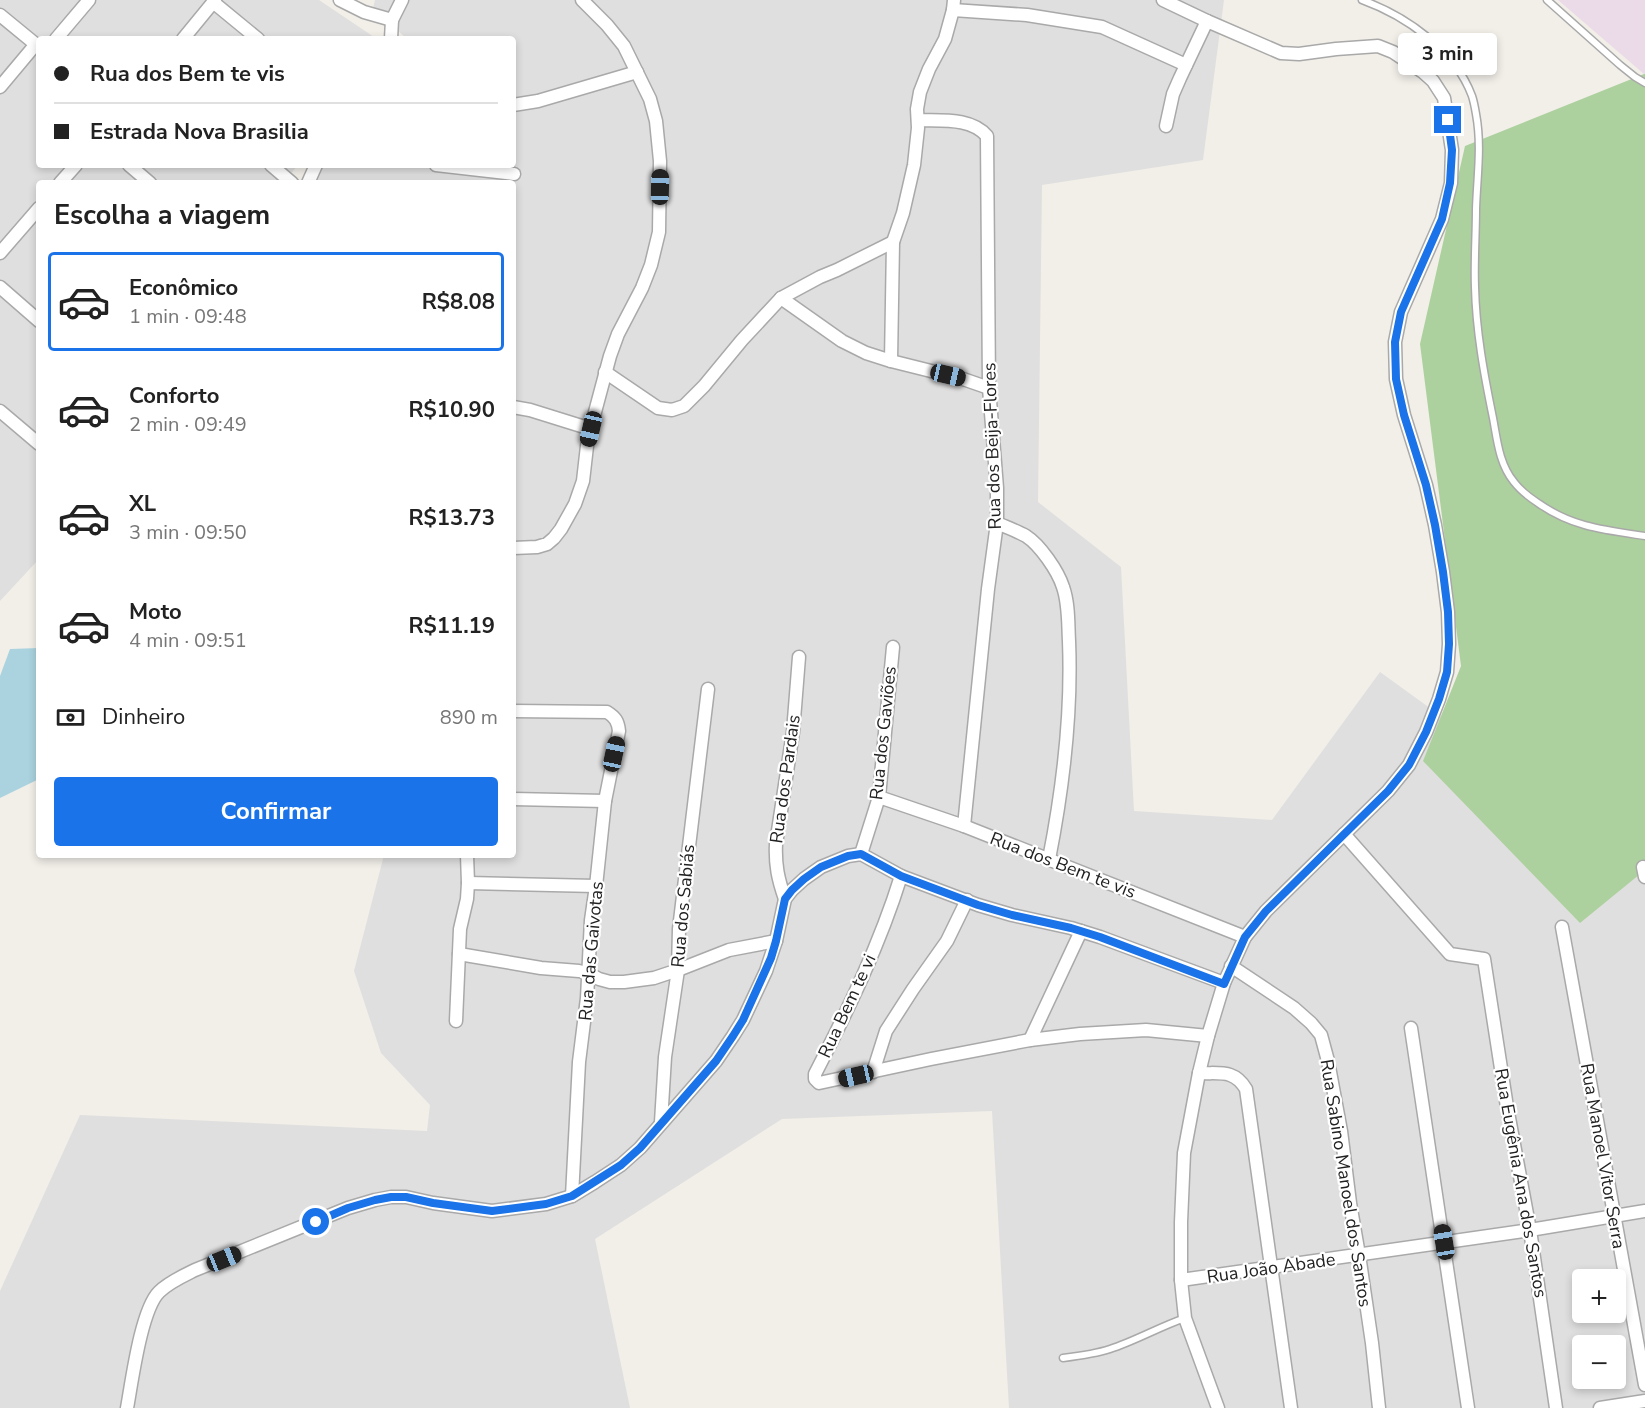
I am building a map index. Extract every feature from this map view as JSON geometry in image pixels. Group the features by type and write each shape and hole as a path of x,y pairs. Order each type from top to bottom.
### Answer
{"street":[{"path":"59,36 89,0"},
{"path":"340,0 364,12 392,20"},
{"path":"391,36 392,20 402,0"},
{"path":"516,548 547,544 570,516 581,487 591,429 605,372 618,334 651,266 659,232 660,161 656,121 650,99 624,46 582,0"},
{"path":"1163,0 1281,53 1299,54 1378,46 1393,51 1434,81 1444,98 1452,150 1450,183 1442,219 1401,312 1395,342 1396,379 1404,415 1426,485 1443,572 1448,612 1447,672 1426,732 1409,765 1388,791 1266,911 1245,937 1224,984 1199,1072 1184,1153 1181,1222 1181,1280 1185,1318 1218,1408"},
{"path":"185,36 214,1 255,36"},
{"path":"891,361 893,242 903,213 914,165 920,92 945,39 954,5 1102,27 1186,65"},
{"path":"0,15 36,44"},
{"path":"1166,126 1173,94 1207,21"},
{"path":"0,87 36,46"},
{"path":"516,104 548,99 637,72"},
{"name":"Rua dos Beija-Flores","path":"918,120 971,124 987,136 989,388 997,489 997,523 964,826"},
{"path":"63,180 73,168"},
{"path":"132,168 146,180"},
{"path":"274,168 288,180"},
{"path":"462,168 514,174"},
{"path":"0,252 36,211"},
{"path":"605,372 658,408 672,410 684,406 781,298 893,242"},
{"path":"0,287 36,318"},
{"path":"781,298 842,341 866,354 989,388"},
{"path":"516,407 591,429"},
{"path":"0,411 36,441"},
{"path":"997,523 1027,537 1041,550 1056,570 1066,600 1070,669 1062,784 1049,859"},
{"name":"Rua dos Gaviões","path":"861,854 879,797 893,647"},
{"name":"Rua dos Pardais","path":"785,899 777,876 775,859 793,732 799,657"},
{"name":"Rua dos Sabiás","path":"661,1122 665,1057 678,970 679,929 708,690"},
{"name":"Rua das Gaivotas","path":"516,711 607,712 616,718 619,731 605,801 591,920 588,998 579,1062 572,1196"},
{"name":"Rua dos Bem te vis","path":"879,797 964,826 1245,937"},
{"path":"516,799 605,801"},
{"name":"Rua Eugênia Ana dos Santos","path":"1344,834 1450,954 1484,959 1507,1107 1530,1230 1556,1408"},
{"path":"127,1408 147,1314 158,1293 172,1282 195,1270 348,1208 375,1200 406,1197 492,1211 546,1204 572,1196 621,1165 640,1148 716,1061 743,1020 766,971 776,941 785,899 804,879 821,867 841,858 861,854 901,876 978,905 1081,931 1224,984"},
{"path":"456,1021 460,929 467,899 467,858"},
{"name":"Rua Bem te vi","path":"901,876 888,918 815,1074 815,1079 819,1083 1030,1040 1132,1030 1208,1036"},
{"path":"468,883 596,886"},
{"path":"873,1072 886,1031 947,941 967,900"},
{"name":"Rua Manoel Vitor Serra","path":"1562,927 1645,1385"},
{"path":"1030,1040 1081,931"},
{"path":"459,954 541,968 579,970 598,979 624,982 654,978 729,950 776,941"},
{"name":"Rua Sabino Manoel dos Santos","path":"1231,966 1294,1008 1321,1035 1341,1131 1380,1408"},
{"path":"1411,1028 1468,1408"},
{"path":"1199,1072 1229,1074 1237,1077 1246,1089 1273,1267 1291,1408"},
{"name":"Rua João Abade","path":"1181,1280 1530,1230 1645,1211"},
{"path":"1600,1408 1645,1401"}],"lane":[{"path":"1362,0 1403,19 1435,42 1459,71 1472,97 1478,126 1480,158 1475,239 1475,287 1480,352 1499,452 1505,468 1513,482 1526,494 1546,509 1567,520 1594,529 1645,536"},
{"path":"1547,0 1620,65 1645,82"},
{"path":"1063,1358 1110,1349 1185,1318"}],"shaded area":[{"path":"0,0 319,0 373,36 36,36 36,168 296,168 286,180 36,180 36,562 0,601"},
{"path":"375,0 1224,0 1203,160 1042,185 1038,502 1121,567 1134,811 1272,820 1380,672 1481,745 1645,845 1645,1408 1009,1408 992,1111 782,1119 595,1239 630,1408 0,1408 0,1291 80,1115 427,1131 430,1105 381,1053 354,971 383,858 516,858 516,180 305,180 315,168 516,168 516,36 404,36 373,8"},
{"path":"1558,0 1645,0 1645,74 1644,74"}],"green space":[{"path":"1645,74 1645,870 1580,923 1423,761 1461,666 1420,344 1465,146"}],"water":[{"path":"36,648 36,780 0,798 0,676 10,649"}],"route":[{"path":"316,1222 348,1208 391,1197 406,1197 492,1211 546,1204 572,1196 621,1165 640,1148 716,1061 743,1020 771,958 785,899 804,879 821,867 848,856 861,854 901,876 978,905 1100,937 1224,984 1245,937 1266,911 1388,791 1409,765 1426,732 1447,672 1448,612 1443,572 1426,485 1404,415 1396,379 1395,342 1401,312 1442,219 1450,183 1452,150 1448,120"}]}
